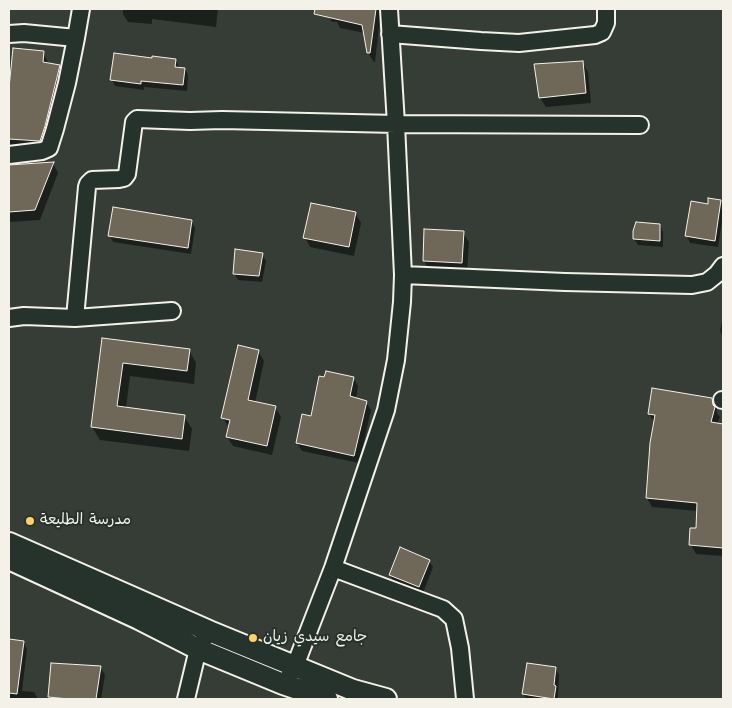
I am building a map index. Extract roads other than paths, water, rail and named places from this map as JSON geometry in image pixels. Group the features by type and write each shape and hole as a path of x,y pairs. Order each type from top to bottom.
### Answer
{"main road":[{"path":"9,543 209,631 294,666 351,695 386,699"},
{"path":"9,559 139,619 198,649 283,684 327,699"}],"street":[{"path":"9,155 42,151 49,148 67,83 81,9"},
{"path":"283,684 294,666 333,568 386,410 396,360 402,302 402,275 389,9"},
{"path":"390,34 519,43 595,35 602,32 606,23 606,9"},
{"path":"9,34 24,33 76,38"},
{"path":"75,318 87,187 92,180 119,179 124,178 127,174 134,122 137,119 396,124 640,125"},
{"path":"402,275 692,285 707,282 718,274 723,266"},
{"path":"9,318 24,316 75,318 172,310"},
{"path":"333,568 443,609 454,619 460,648 465,699"},
{"path":"186,699 198,649 209,631"}],"place":[{"name":"مدرسة الطليعة","path":"30,521"},
{"name":"جامع سيدي زيان","path":"253,638"}]}
